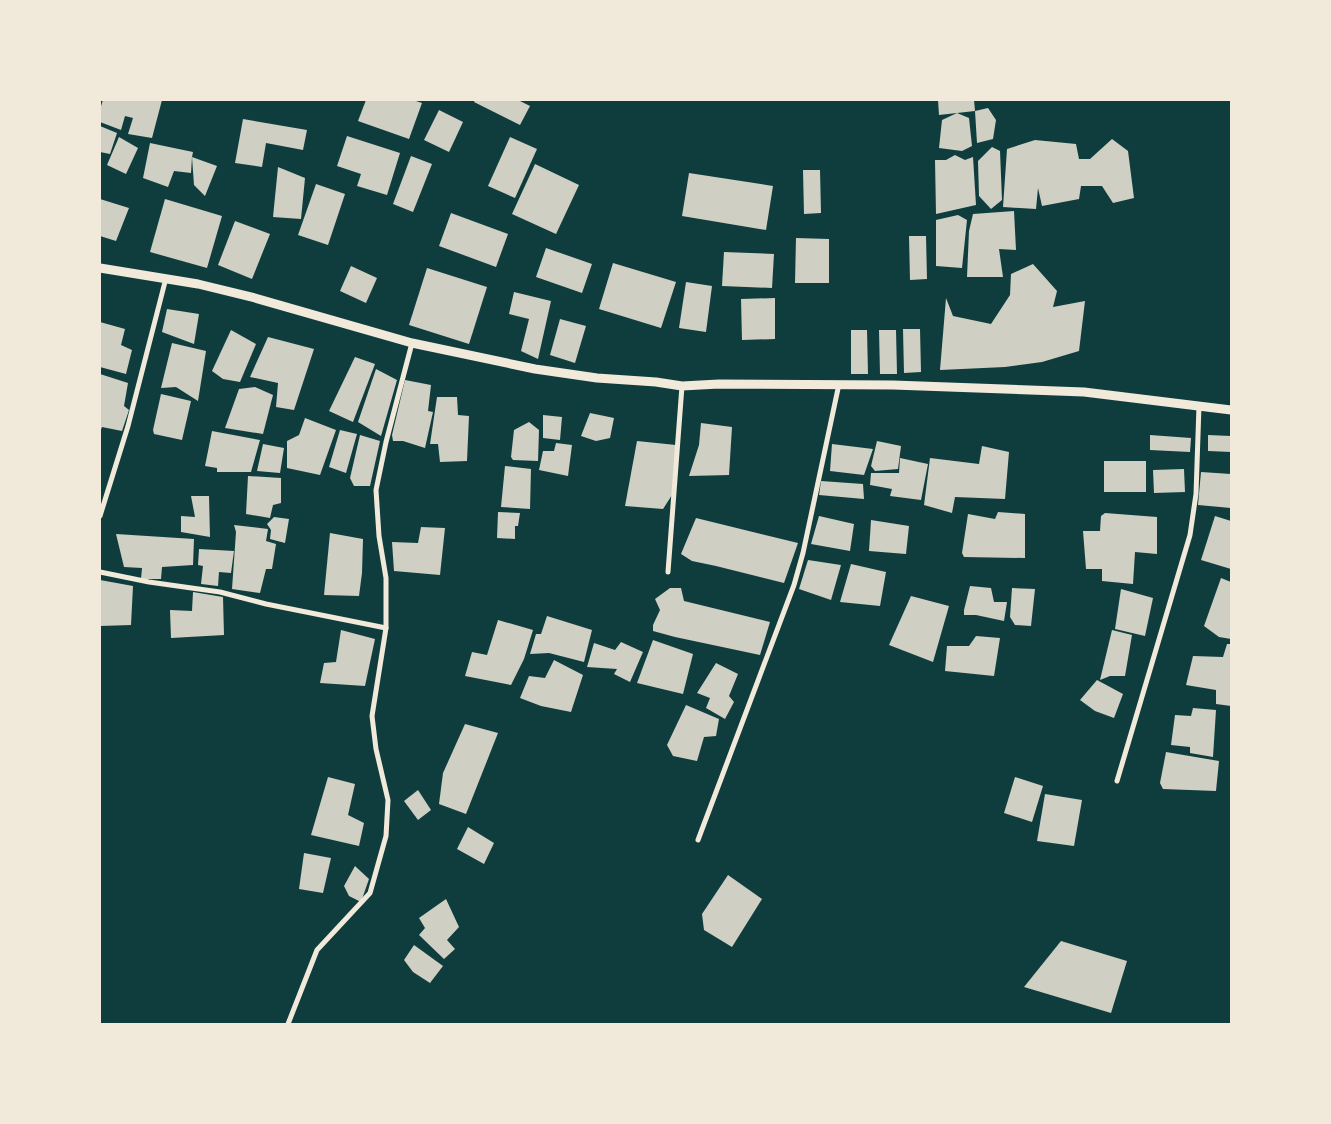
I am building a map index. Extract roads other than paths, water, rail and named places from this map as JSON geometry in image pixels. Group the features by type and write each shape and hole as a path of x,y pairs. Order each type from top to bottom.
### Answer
{"street":[{"path":"100,268 166,278 255,298 412,343 535,369 597,378 682,386 839,384 948,386 1084,392 1231,410"},
{"path":"100,516 128,426 166,278"},
{"path":"288,1024 317,950 370,893 386,836 388,800 376,749 372,716 386,628 386,578 379,536 376,490 386,442 412,343"},
{"path":"698,840 794,585 803,552 839,384"},
{"path":"668,572 682,386"},
{"path":"1117,781 1190,535 1196,494 1199,406"},
{"path":"100,572 150,582 220,592 266,604 386,628"}]}
